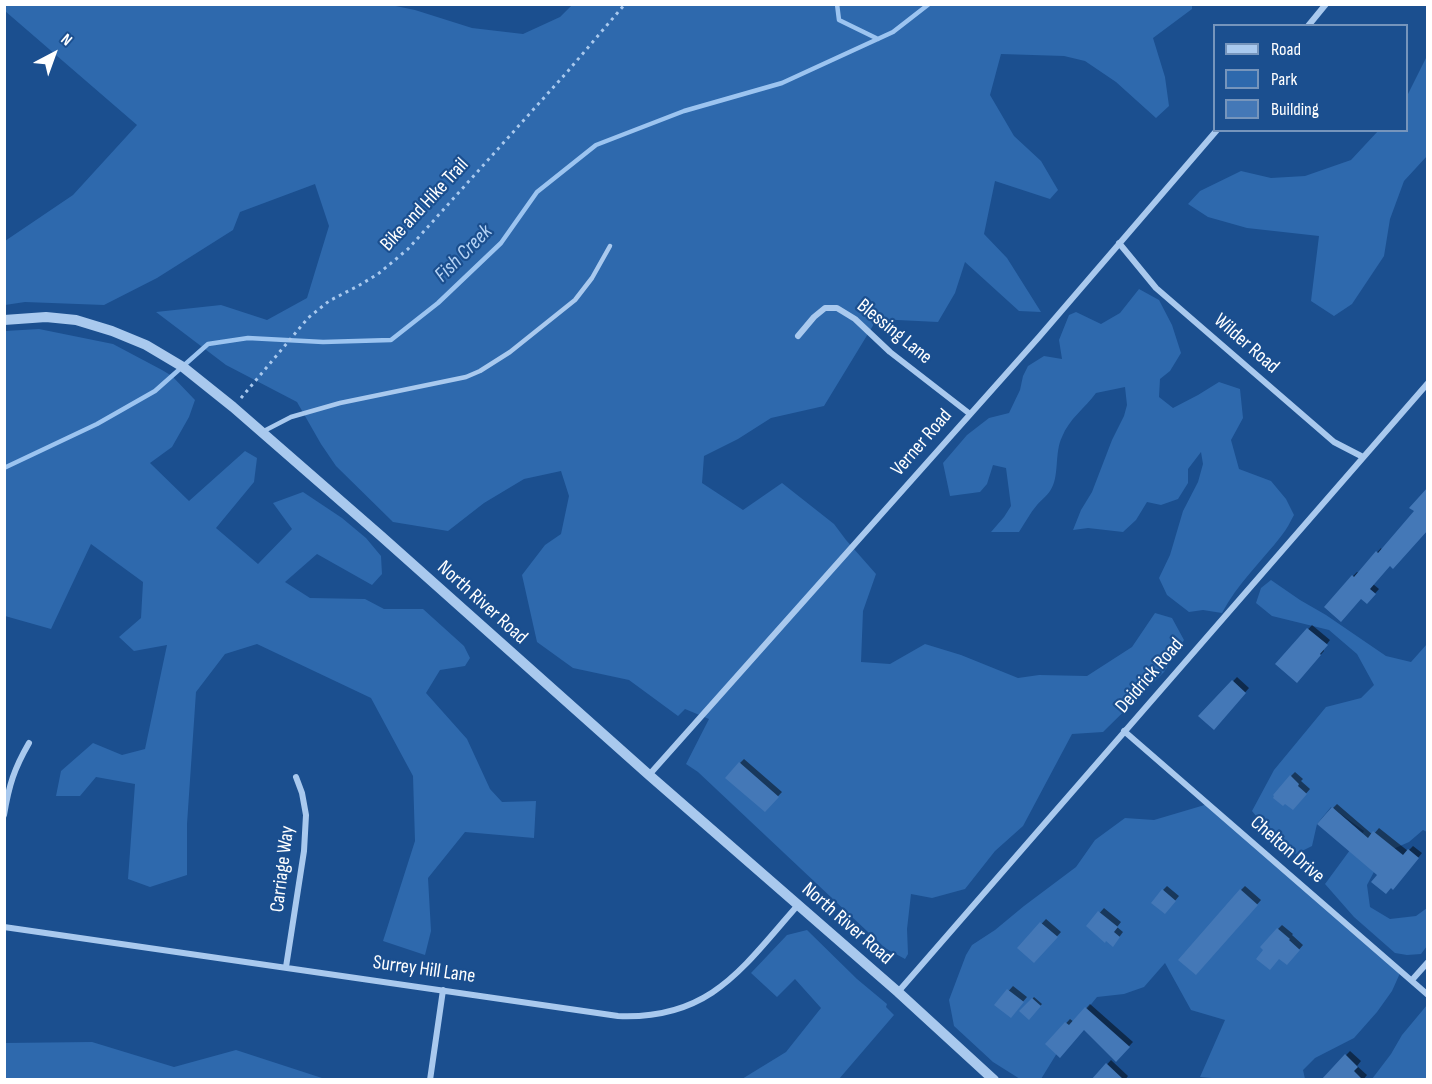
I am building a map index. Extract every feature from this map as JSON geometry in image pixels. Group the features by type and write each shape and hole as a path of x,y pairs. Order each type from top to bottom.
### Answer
{"street":[{"path":"1310,24 1326,4"},
{"name":"Verner Road","path":"649,775 970,414 1215,132"},
{"name":"Wilder Road","path":"1119,243 1156,288 1334,442 1363,458"},
{"name":"Blessing Lane","path":"798,336 825,308 837,308 855,319 890,352 970,414"},
{"name":"North River Road","path":"4,320 46,317 76,320 146,345 183,367 262,432 898,992 994,1080"},
{"name":"Deidrick Road","path":"898,992 1428,383"},
{"name":"Chelton Drive","path":"1124,731 1428,995"},
{"path":"4,815 8,791 17,763 30,742"},
{"name":"Carriage Way","path":"286,967 304,851 306,815 296,777"},
{"name":"Surrey Hill Lane","path":"4,927 636,1017 677,1010 700,1000 722,986 742,968 798,905"},
{"path":"1412,980 1428,962"},
{"path":"430,1080 443,990"}],"lane":[{"path":"262,432 291,417 340,403 466,377 480,371 510,352 575,300 592,278 610,246"}],"path":[{"name":"Bike and Hike Trail","path":"233,407 308,318 329,301 378,273 408,249 625,4"}],"green space":[{"path":"5,4 386,4 415,10 472,28 523,34 560,17 573,4 1192,5 1192,9 1153,38 1165,77 1169,106 1156,118 1116,82 1085,61 1064,56 1001,54 990,95 1014,136 1041,161 1058,190 1050,199 995,181 984,234 1007,258 1041,312 1019,311 965,262 955,293 938,322 877,319 824,406 771,418 738,439 704,456 702,483 743,510 782,483 834,524 876,574 863,611 861,662 890,664 925,644 961,655 1018,678 1039,675 1087,676 1132,647 1155,613 1172,618 1184,640 1164,672 1103,732 1072,734 1023,826 995,851 965,889 932,898 911,894 907,929 908,954 905,959 885,948 698,772 686,764 709,719 685,709 678,716 629,680 573,668 537,642 522,575 545,545 561,534 569,496 561,471 524,479 484,503 448,531 393,522 336,466 297,402 226,365 156,312 221,305 267,320 307,298 329,226 315,184 240,212 233,230 157,278 104,305 25,302 5,305 5,241 73,195 137,125 5,11"},
{"path":"1427,56 1427,156 1404,181 1390,219 1384,256 1352,304 1334,316 1311,301 1319,236 1247,228 1208,217 1188,204 1200,191 1241,171 1271,178 1305,176 1351,160 1377,132 1408,132 1408,94"},
{"path":"1139,289 1159,300 1172,325 1181,353 1170,371 1160,379 1159,397 1173,408 1219,382 1240,389 1243,418 1231,440 1239,469 1271,481 1286,499 1294,515 1284,533 1242,582 1222,613 1203,610 1189,612 1167,595 1159,578 1170,555 1183,511 1198,482 1203,464 1201,452 1188,469 1188,483 1178,499 1161,505 1147,502 1136,520 1123,532 1088,528 1073,530 1092,492 1124,416 1127,405 1125,387 1096,393 1069,425 1058,450 1053,485 1019,532 991,532 1011,506 1006,468 993,465 987,484 980,492 950,496 943,463 967,435 989,418 1009,413 1028,366 1044,356 1062,359 1059,340 1069,315 1076,312 1101,324 1120,313"},
{"path":"39,329 113,344 172,376 195,400 189,417 172,447 150,463 189,501 245,451 257,458 254,482 216,528 258,564 292,529 273,503 303,492 342,518 366,538 381,556 382,574 372,585 317,554 285,582 310,598 365,599 384,609 423,609 464,646 470,658 465,666 440,670 426,693 467,739 490,789 502,802 536,801 534,838 465,832 428,878 431,931 425,955 383,941 415,841 413,776 371,698 257,644 225,654 196,692 187,824 187,875 150,887 128,879 135,784 96,777 80,796 56,796 61,771 93,743 122,755 145,749 167,645 134,651 119,637 141,618 143,582 91,544 51,629 5,616 5,331"},
{"path":"1271,580 1386,656 1411,662 1427,644 1427,832 1423,830 1409,842 1384,853 1367,885 1370,907 1390,919 1416,916 1427,908 1427,946 1421,954 1395,953 1354,917 1325,884 1364,831 1331,807 1317,824 1312,846 1296,854 1284,850 1252,811 1274,770 1326,707 1361,698 1374,685 1357,654 1329,630 1272,616 1256,603 1261,588"},
{"path":"1208,804 1401,971 1392,991 1354,1038 1315,1058 1303,1070 1305,1079 1234,1080 1200,1077 1225,1020 1191,1010 1165,963 1144,987 1124,994 1097,997 1075,1024 1041,1079 1020,1079 993,1062 954,1026 949,1000 972,945 995,930 1076,867 1095,840 1125,818 1154,820"},
{"path":"807,930 857,979 887,1004 886,1007 894,1015 839,1079 742,1079 786,1052 821,1008 795,979 777,997 751,973 787,935"},
{"path":"1427,1005 1427,1079 1372,1079 1402,1035"},
{"path":"92,1042 174,1067 236,1050 325,1079 5,1079 5,1043"}],"building":[{"path":"1428,487 1428,530 1393,569 1390,566 1370,589 1376,594 1367,604 1361,599 1341,622 1324,607 1376,551 1378,553 1414,511 1409,508"},
{"path":"1307,628 1328,645 1297,683 1275,664"},
{"path":"1232,680 1246,693 1214,730 1198,716"},
{"path":"739,762 779,797 765,812 725,778"},
{"path":"1290,775 1307,794 1293,810 1273,798"},
{"path":"1332,807 1368,838 1373,831 1403,855 1408,849 1419,858 1393,890 1391,888 1386,894 1371,882 1377,875 1317,824"},
{"path":"1162,889 1176,901 1165,914 1151,903"},
{"path":"1240,889 1258,905 1196,975 1178,960"},
{"path":"1098,911 1118,927 1114,932 1120,937 1113,947 1086,926"},
{"path":"1040,922 1058,937 1034,963 1017,948"},
{"path":"1277,928 1300,950 1287,965 1279,959 1270,970 1256,959 1263,950 1260,947"},
{"path":"1007,989 1024,1002 1011,1018 994,1005"},
{"path":"1032,998 1041,1006 1029,1020 1019,1011"},
{"path":"1085,1007 1130,1047 1116,1062 1084,1030 1060,1058 1045,1044 1065,1022 1069,1025"},
{"path":"1345,1054 1358,1067 1354,1071 1363,1080 1321,1080"},
{"path":"1106,1063 1124,1080 1091,1080"}],"waterway":[{"path":"837,4 839,20 878,39"},
{"name":"Fish Creek","path":"4,468 97,424 155,391 208,344 248,338 323,342 391,340 438,303 501,243 537,192 596,145 684,111 782,83 893,32 929,4"}]}
